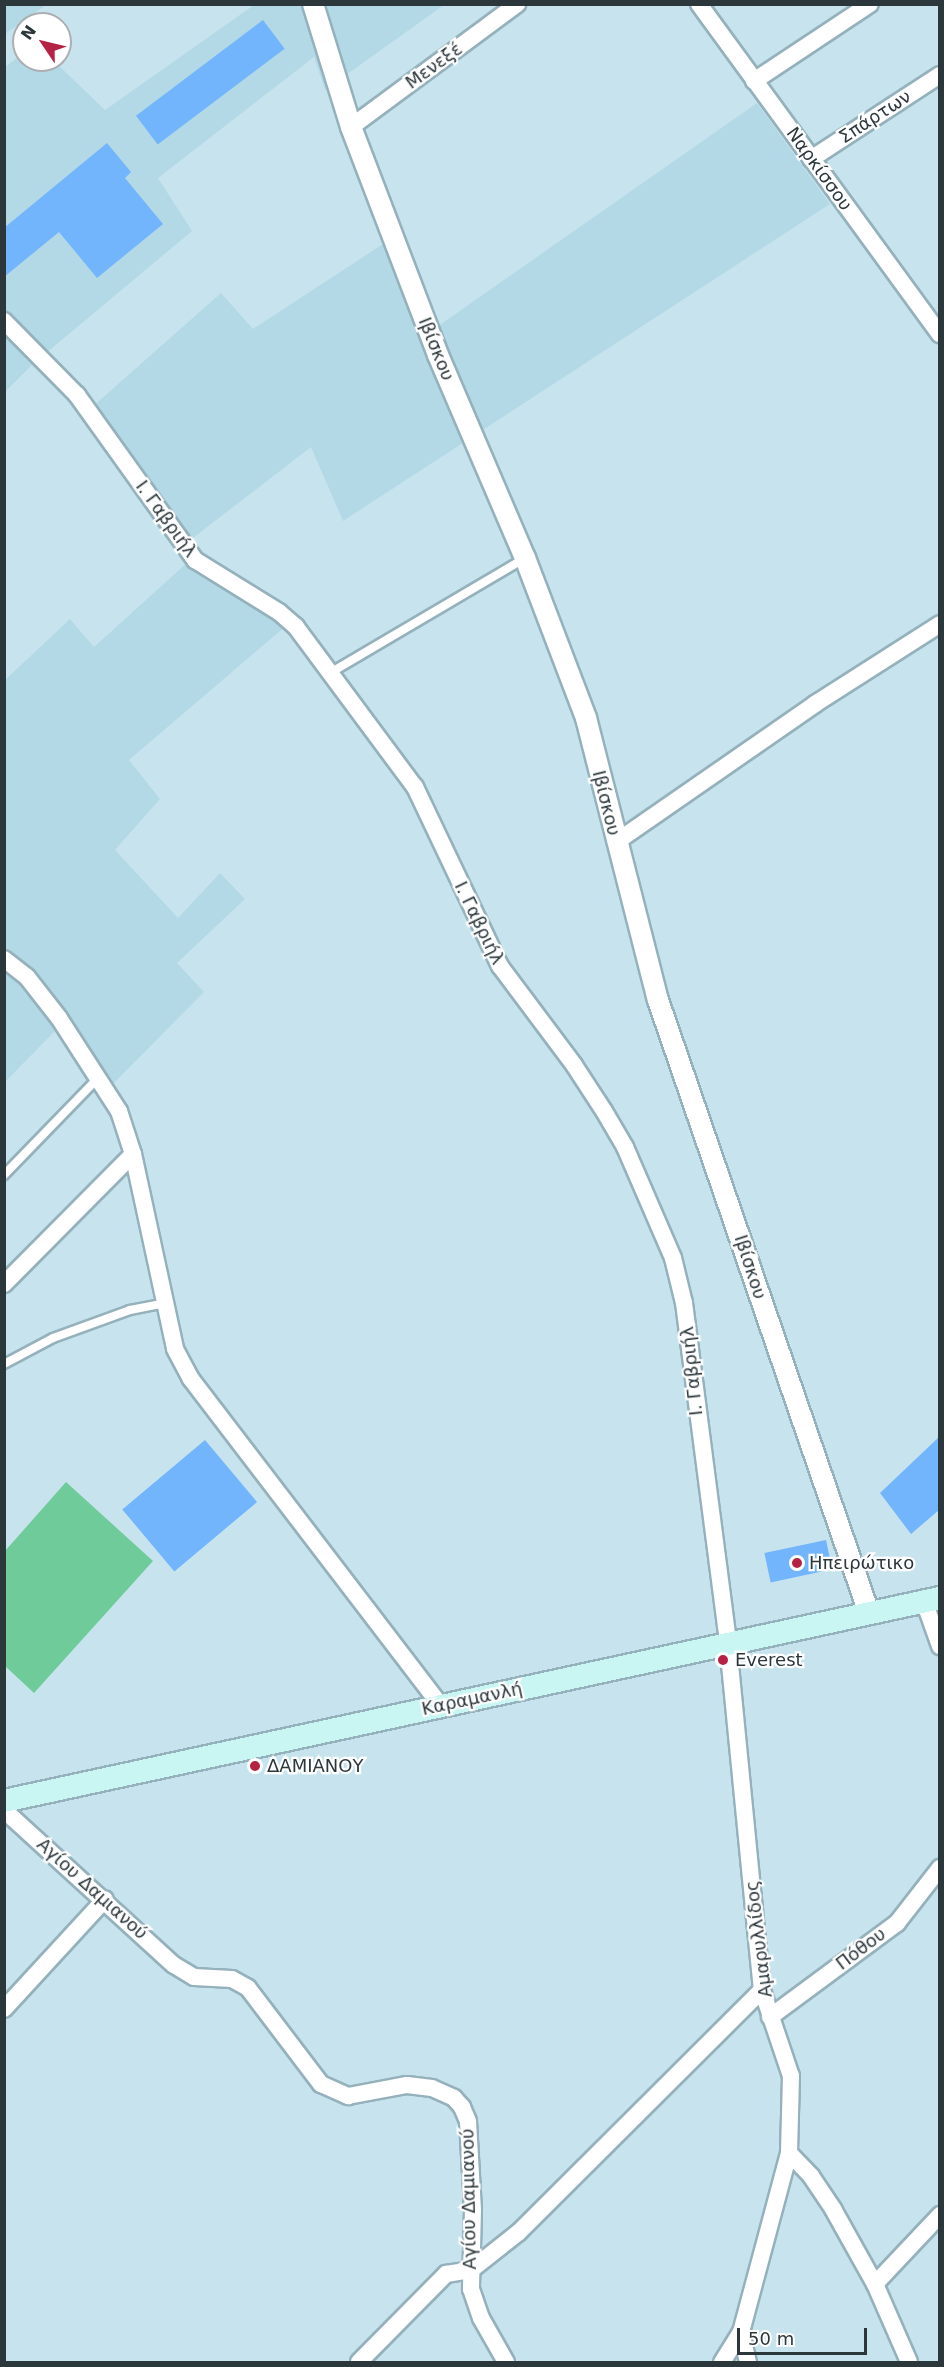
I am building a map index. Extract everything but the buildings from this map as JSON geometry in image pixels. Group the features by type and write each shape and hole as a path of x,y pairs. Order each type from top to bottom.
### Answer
{"main road":[{"name":"Καραμανλή","path":"4,1800 932,1599"}],"street":[{"name":"Ιβίσκου","path":"314,4 351,127 438,356 525,558 586,718 658,1000 869,1613"},
{"name":"Μενεξέ","path":"351,127 517,4"},
{"name":"Ναρκίσσου","path":"699,4 939,334"},
{"path":"754,81 870,4"},
{"name":"Σπάρτων","path":"811,159 939,75"},
{"name":"Ι. Γαβριήλ","path":"4,321 77,395 184,548 217,577 279,612 296,627 423,800 500,966 574,1065 625,1147 673,1258 684,1303 728,1644"},
{"path":"616,842 815,704 939,624"},
{"path":"4,959 27,977 99,1077 118,1111 134,1154 175,1349 191,1379 441,1706"},
{"path":"4,1284 134,1154"},
{"path":"932,1599 939,1646"},
{"name":"Αμαρυλλίδος","path":"722,2362 741,2332 789,2153 791,2076 762,1990 728,1644"},
{"name":"Αγίου Δαμιανού","path":"4,1810 185,1973 232,1979 248,1988 263,2002 281,2034 321,2084 334,2092 368,2095 407,2085 432,2088 454,2098 468,2121 473,2210 471,2289 481,2318 506,2362"},
{"name":"Πόθου","path":"770,2017 897,1923 939,1868"},
{"path":"4,2008 105,1899"},
{"path":"359,2362 446,2274 471,2270 541,2211 762,1990"},
{"path":"789,2153 811,2176 833,2210 875,2284 909,2362"},
{"path":"875,2284 939,2215"},
{"path":"741,2332 748,2362"}],"lane":[{"path":"330,673 525,558"},
{"path":"4,1175 99,1077"},
{"path":"4,1364 53,1338 130,1310 165,1303"}],"shaded area":[{"path":"5,4 46,4 36,12 12,12 12,29 5,34"},
{"path":"254,5 444,5 325,90 314,57 158,178 192,231 33,364 5,392 4,68 12,62 12,72 65,72 105,110"},
{"path":"757,103 830,204 343,521 311,447 189,541 91,408 221,293 253,329 383,244 421,338"},
{"path":"199,552 220,571 266,593 294,619 129,760 160,799 115,850 178,918 220,873 245,899 177,963 204,992 103,1094 56,1030 5,1082 5,680 70,619 94,647"}],"green space":[{"path":"66,1482 153,1561 34,1693 5,1666 5,1551"}],"place":[{"name":"Ηπειρώτικο","path":"797,1563"},
{"name":"Everest","path":"723,1660"},
{"name":"ΔΑΜΙΑΝΟΥ","path":"255,1766"}]}
